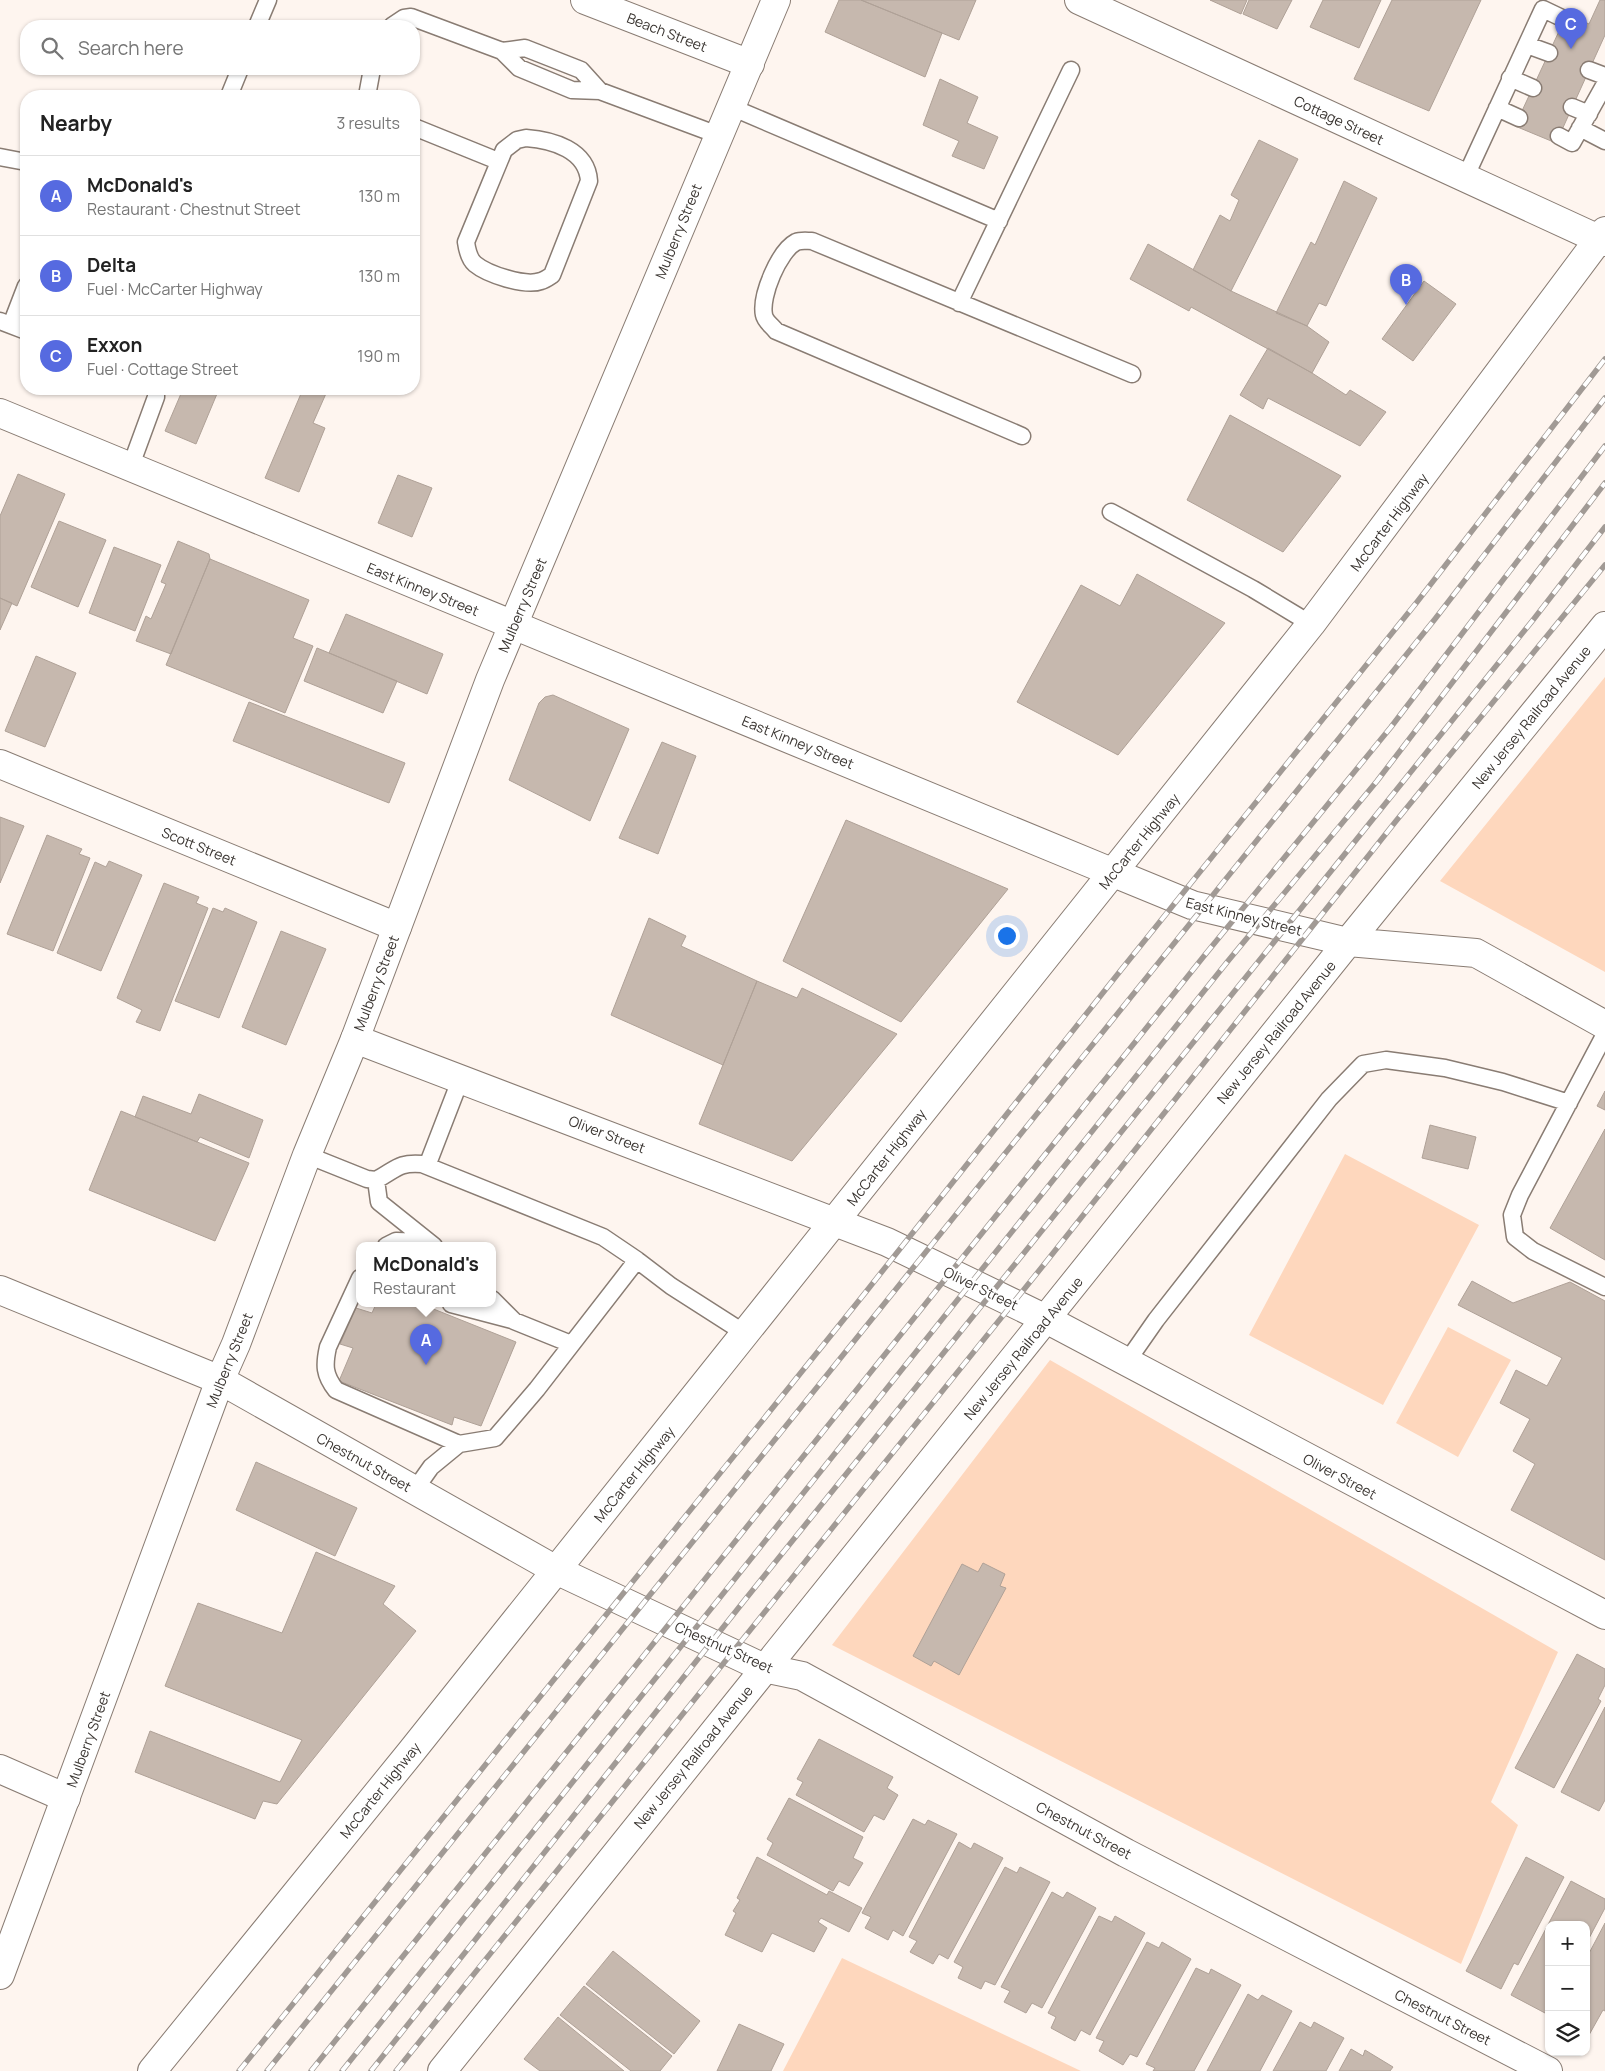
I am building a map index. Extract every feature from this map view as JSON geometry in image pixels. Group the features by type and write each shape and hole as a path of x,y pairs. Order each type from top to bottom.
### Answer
{"street":[{"name":"Beach Street","path":"585,0 750,64"},
{"name":"Mulberry Street","path":"0,1975 220,1380 236,1344 307,1155 355,1039 490,680 776,0"},
{"name":"Cottage Street","path":"1079,0 1464,178 1603,238"},
{"name":"McCarter Highway","path":"152,2071 746,1334 1114,873 1311,624 1603,238"},
{"name":"East Kinney Street","path":"0,413 1192,905 1348,942 1476,953 1605,1025"},
{"name":"New Jersey Railroad Avenue","path":"442,2071 1348,942 1605,626"},
{"name":"Scott Street","path":"0,764 397,927"},
{"name":"Oliver Street","path":"355,1039 887,1242 1046,1319 1605,1615"},
{"name":"Chestnut Street","path":"0,1290 220,1380 556,1570 764,1668 802,1676 1126,1853 1548,2071"},
{"path":"0,1769 66,1798"}],"lane":[{"path":"260,20 268,0"},
{"path":"1464,178 1542,9 1564,19"},
{"path":"401,20 404,18 417,20"},
{"path":"420,21 502,51 525,48 581,70 600,91 718,135"},
{"path":"1527,44 1549,53"},
{"path":"959,303 1071,70"},
{"path":"1589,70 1605,76"},
{"path":"231,90 238,75"},
{"path":"368,90 371,75"},
{"path":"1510,78 1533,88"},
{"path":"1559,136 1572,143 1605,84"},
{"path":"731,106 999,221"},
{"path":"1572,106 1605,140"},
{"path":"1497,108 1519,118"},
{"path":"420,129 498,161"},
{"path":"526,138 539,139 570,150 586,167 589,181 552,275 541,282 528,283 499,275 474,263 468,253 466,242 498,161 510,144 526,138"},
{"path":"0,157 20,161"},
{"path":"1022,436 776,331 764,317 763,301 774,272 788,248 799,240 812,241 1132,374"},
{"path":"20,297 5,323 20,329"},
{"path":"130,468 157,395"},
{"path":"1111,512 1253,589 1311,624"},
{"path":"1605,1034 1520,1195 1512,1215 1515,1237 1533,1250 1605,1287"},
{"path":"1126,1363 1156,1320 1328,1099 1363,1064 1386,1060 1445,1068 1503,1082 1569,1102"},
{"path":"427,1166 461,1078"},
{"path":"307,1155 367,1179 376,1180 392,1168 402,1164 427,1166 603,1237 671,1286 746,1334"},
{"path":"376,1180 379,1202 429,1242"},
{"path":"394,1242 408,1242"},
{"path":"414,1491 431,1467 459,1444 495,1438 537,1389 637,1260"},
{"path":"356,1287 328,1347 326,1379 336,1390 459,1444"},
{"path":"496,1303 514,1320"},
{"path":"463,1307 514,1320 571,1344"}],"shaded area":[{"path":"1605,677 1605,972 1440,881"},
{"path":"1345,1154 1479,1225 1383,1405 1249,1335"},
{"path":"1448,1327 1511,1360 1458,1457 1396,1423"},
{"path":"1050,1360 1558,1652 1491,1802 1518,1825 1461,1964 832,1645"},
{"path":"842,1958 1081,2071 783,2071"}],"building":[{"path":"839,0 861,0 942,33 925,77 825,32"},
{"path":"861,0 976,0 959,40"},
{"path":"1210,0 1247,0 1241,14"},
{"path":"1249,0 1292,0 1277,29 1243,14"},
{"path":"1323,0 1381,0 1359,48 1310,27"},
{"path":"1392,0 1481,0 1429,111 1354,79"},
{"path":"1600,0 1605,0 1605,35 1556,143 1515,126 1567,14 1589,24"},
{"path":"940,79 978,97 967,123 998,137 984,169 952,156 959,141 923,125"},
{"path":"1259,140 1298,159 1231,291 1193,270 1220,215 1230,221 1239,200 1231,195"},
{"path":"1344,181 1377,198 1326,306 1319,303 1307,326 1276,313 1311,242 1315,245"},
{"path":"1148,244 1231,291 1307,326 1329,342 1312,373 1191,307 1189,311 1130,279"},
{"path":"1424,281 1456,304 1413,361 1382,339"},
{"path":"1268,348 1346,395 1350,390 1386,412 1360,446 1268,398 1263,409 1240,395"},
{"path":"180,395 216,395 196,444 165,431"},
{"path":"300,395 325,395 313,423 325,428 299,492 265,478"},
{"path":"1230,415 1341,476 1283,552 1187,500"},
{"path":"18,474 65,494 17,606 0,598 0,516"},
{"path":"398,475 432,488 412,537 378,523"},
{"path":"59,521 106,540 78,607 31,587"},
{"path":"178,541 209,554 210,559 171,654 136,641 146,616 151,619 166,584 161,582"},
{"path":"114,547 161,565 135,631 89,613"},
{"path":"210,559 309,600 293,638 313,646 285,713 166,665"},
{"path":"1137,574 1225,623 1118,755 1017,702 1081,585 1120,606"},
{"path":"0,598 12,603 0,630"},
{"path":"346,614 443,654 427,694 329,653"},
{"path":"317,648 397,681 383,713 304,681"},
{"path":"36,656 76,673 45,747 5,731"},
{"path":"553,695 629,729 590,821 509,780 539,703 545,697"},
{"path":"249,702 405,763 389,803 233,741"},
{"path":"662,742 696,756 658,854 619,838"},
{"path":"0,817 24,826 0,883"},
{"path":"846,820 1008,889 901,1022 783,961"},
{"path":"47,835 82,849 79,854 90,858 53,951 7,934"},
{"path":"109,861 142,875 101,971 57,953 95,862 106,867"},
{"path":"164,883 199,897 196,903 208,908 160,1031 136,1022 142,1010 117,998"},
{"path":"213,908 223,912 225,908 257,922 219,1018 175,1001"},
{"path":"649,918 686,936 681,946 757,981 723,1065 611,1015"},
{"path":"281,931 326,949 286,1045 242,1027"},
{"path":"757,981 797,998 802,988 897,1034 792,1161 699,1124"},
{"path":"1605,1091 1605,1110 1597,1106"},
{"path":"199,1094 263,1120 249,1158 200,1137 197,1142 135,1117 143,1096 191,1114"},
{"path":"121,1111 249,1163 215,1241 89,1190"},
{"path":"1430,1125 1476,1137 1468,1169 1422,1158"},
{"path":"1605,1129 1605,1260 1550,1228"},
{"path":"1472,1281 1513,1303 1570,1282 1605,1301 1605,1560 1511,1510 1535,1464 1513,1451 1530,1419 1500,1403 1516,1370 1547,1386 1562,1358 1458,1305"},
{"path":"375,1307 428,1307 516,1342 481,1426 454,1417 452,1425 339,1381 353,1348 340,1344 356,1308 372,1313"},
{"path":"256,1462 357,1508 335,1556 236,1510"},
{"path":"316,1552 395,1586 383,1604 416,1631 277,1804 263,1801 255,1819 135,1772 150,1731 280,1782 302,1740 165,1686 198,1603 282,1633"},
{"path":"983,1563 1005,1574 1000,1586 1006,1588 959,1675 934,1661 931,1666 913,1656 962,1564 978,1572"},
{"path":"1577,1654 1605,1669 1605,1685 1598,1699 1601,1701 1554,1788 1515,1768"},
{"path":"1605,1707 1605,1800 1599,1811 1561,1792"},
{"path":"819,1739 893,1777 887,1788 898,1795 884,1820 874,1815 864,1832 796,1795 803,1782 797,1779"},
{"path":"789,1798 863,1837 853,1858 863,1863 849,1886 839,1881 833,1891 767,1855 773,1843 767,1839"},
{"path":"913,1819 925,1825 928,1820 957,1834 903,1936 893,1930 888,1940 865,1928 871,1917 862,1913"},
{"path":"959,1842 971,1849 974,1843 1003,1858 948,1959 939,1954 933,1964 910,1952 917,1941 909,1937"},
{"path":"757,1857 827,1895 829,1891 862,1908 849,1932 821,1918 818,1922 827,1928 814,1952 772,1933 762,1952 725,1935 736,1913 733,1911 740,1900 737,1898"},
{"path":"1526,1857 1564,1877 1518,1965 1514,1963 1501,1989 1466,1971"},
{"path":"1005,1867 1017,1873 1020,1867 1050,1882 995,1985 985,1981 981,1989 958,1978 963,1967 954,1962"},
{"path":"1571,1881 1605,1899 1605,1908 1590,1936 1590,1921 1550,1921"},
{"path":"1052,1892 1063,1898 1067,1892 1096,1908 1042,2008 1032,2003 1026,2013 1004,2002 1010,1991 1001,1987"},
{"path":"1099,1916 1112,1922 1115,1916 1145,1933 1090,2035 1081,2030 1075,2041 1051,2028 1056,2017 1048,2013"},
{"path":"1605,1923 1605,2011 1603,2010 1590,2033 1590,1966 1590,1951"},
{"path":"1545,1930 1545,2013 1511,1995"},
{"path":"1147,1942 1159,1948 1162,1942 1191,1959 1137,2057 1130,2054 1123,2065 1099,2051 1104,2041 1096,2038"},
{"path":"613,1951 700,2021 674,2054 586,1984"},
{"path":"1196,1968 1209,1974 1211,1969 1241,1985 1194,2071 1153,2071 1155,2068 1146,2064"},
{"path":"584,1986 672,2056 660,2071 631,2071 560,2015"},
{"path":"1248,1994 1258,2000 1262,1995 1292,2011 1260,2071 1207,2071"},
{"path":"558,2017 624,2071 540,2071 524,2059"},
{"path":"1300,2022 1311,2028 1314,2022 1344,2038 1326,2071 1273,2071"},
{"path":"739,2024 784,2044 771,2071 717,2071"},
{"path":"1351,2049 1363,2056 1365,2050 1393,2067 1390,2071 1339,2071"}],"railway":[{"path":"239,2071 865,1293 1121,970 1417,602 1605,359"},
{"path":"267,2071 1435,619 1605,398"},
{"path":"311,2071 1204,956 1391,727 1605,446"},
{"path":"342,2071 1228,961 1377,781 1605,483"},
{"path":"371,2071 744,1601 1533,620 1605,527"},
{"path":"396,2071 1046,1262 1396,821 1605,565"}],"place":[{"name":"Exxon","path":"1571,49"},
{"name":"Delta","path":"1406,305"},
{"name":"McDonald's","path":"426,1365"}]}
